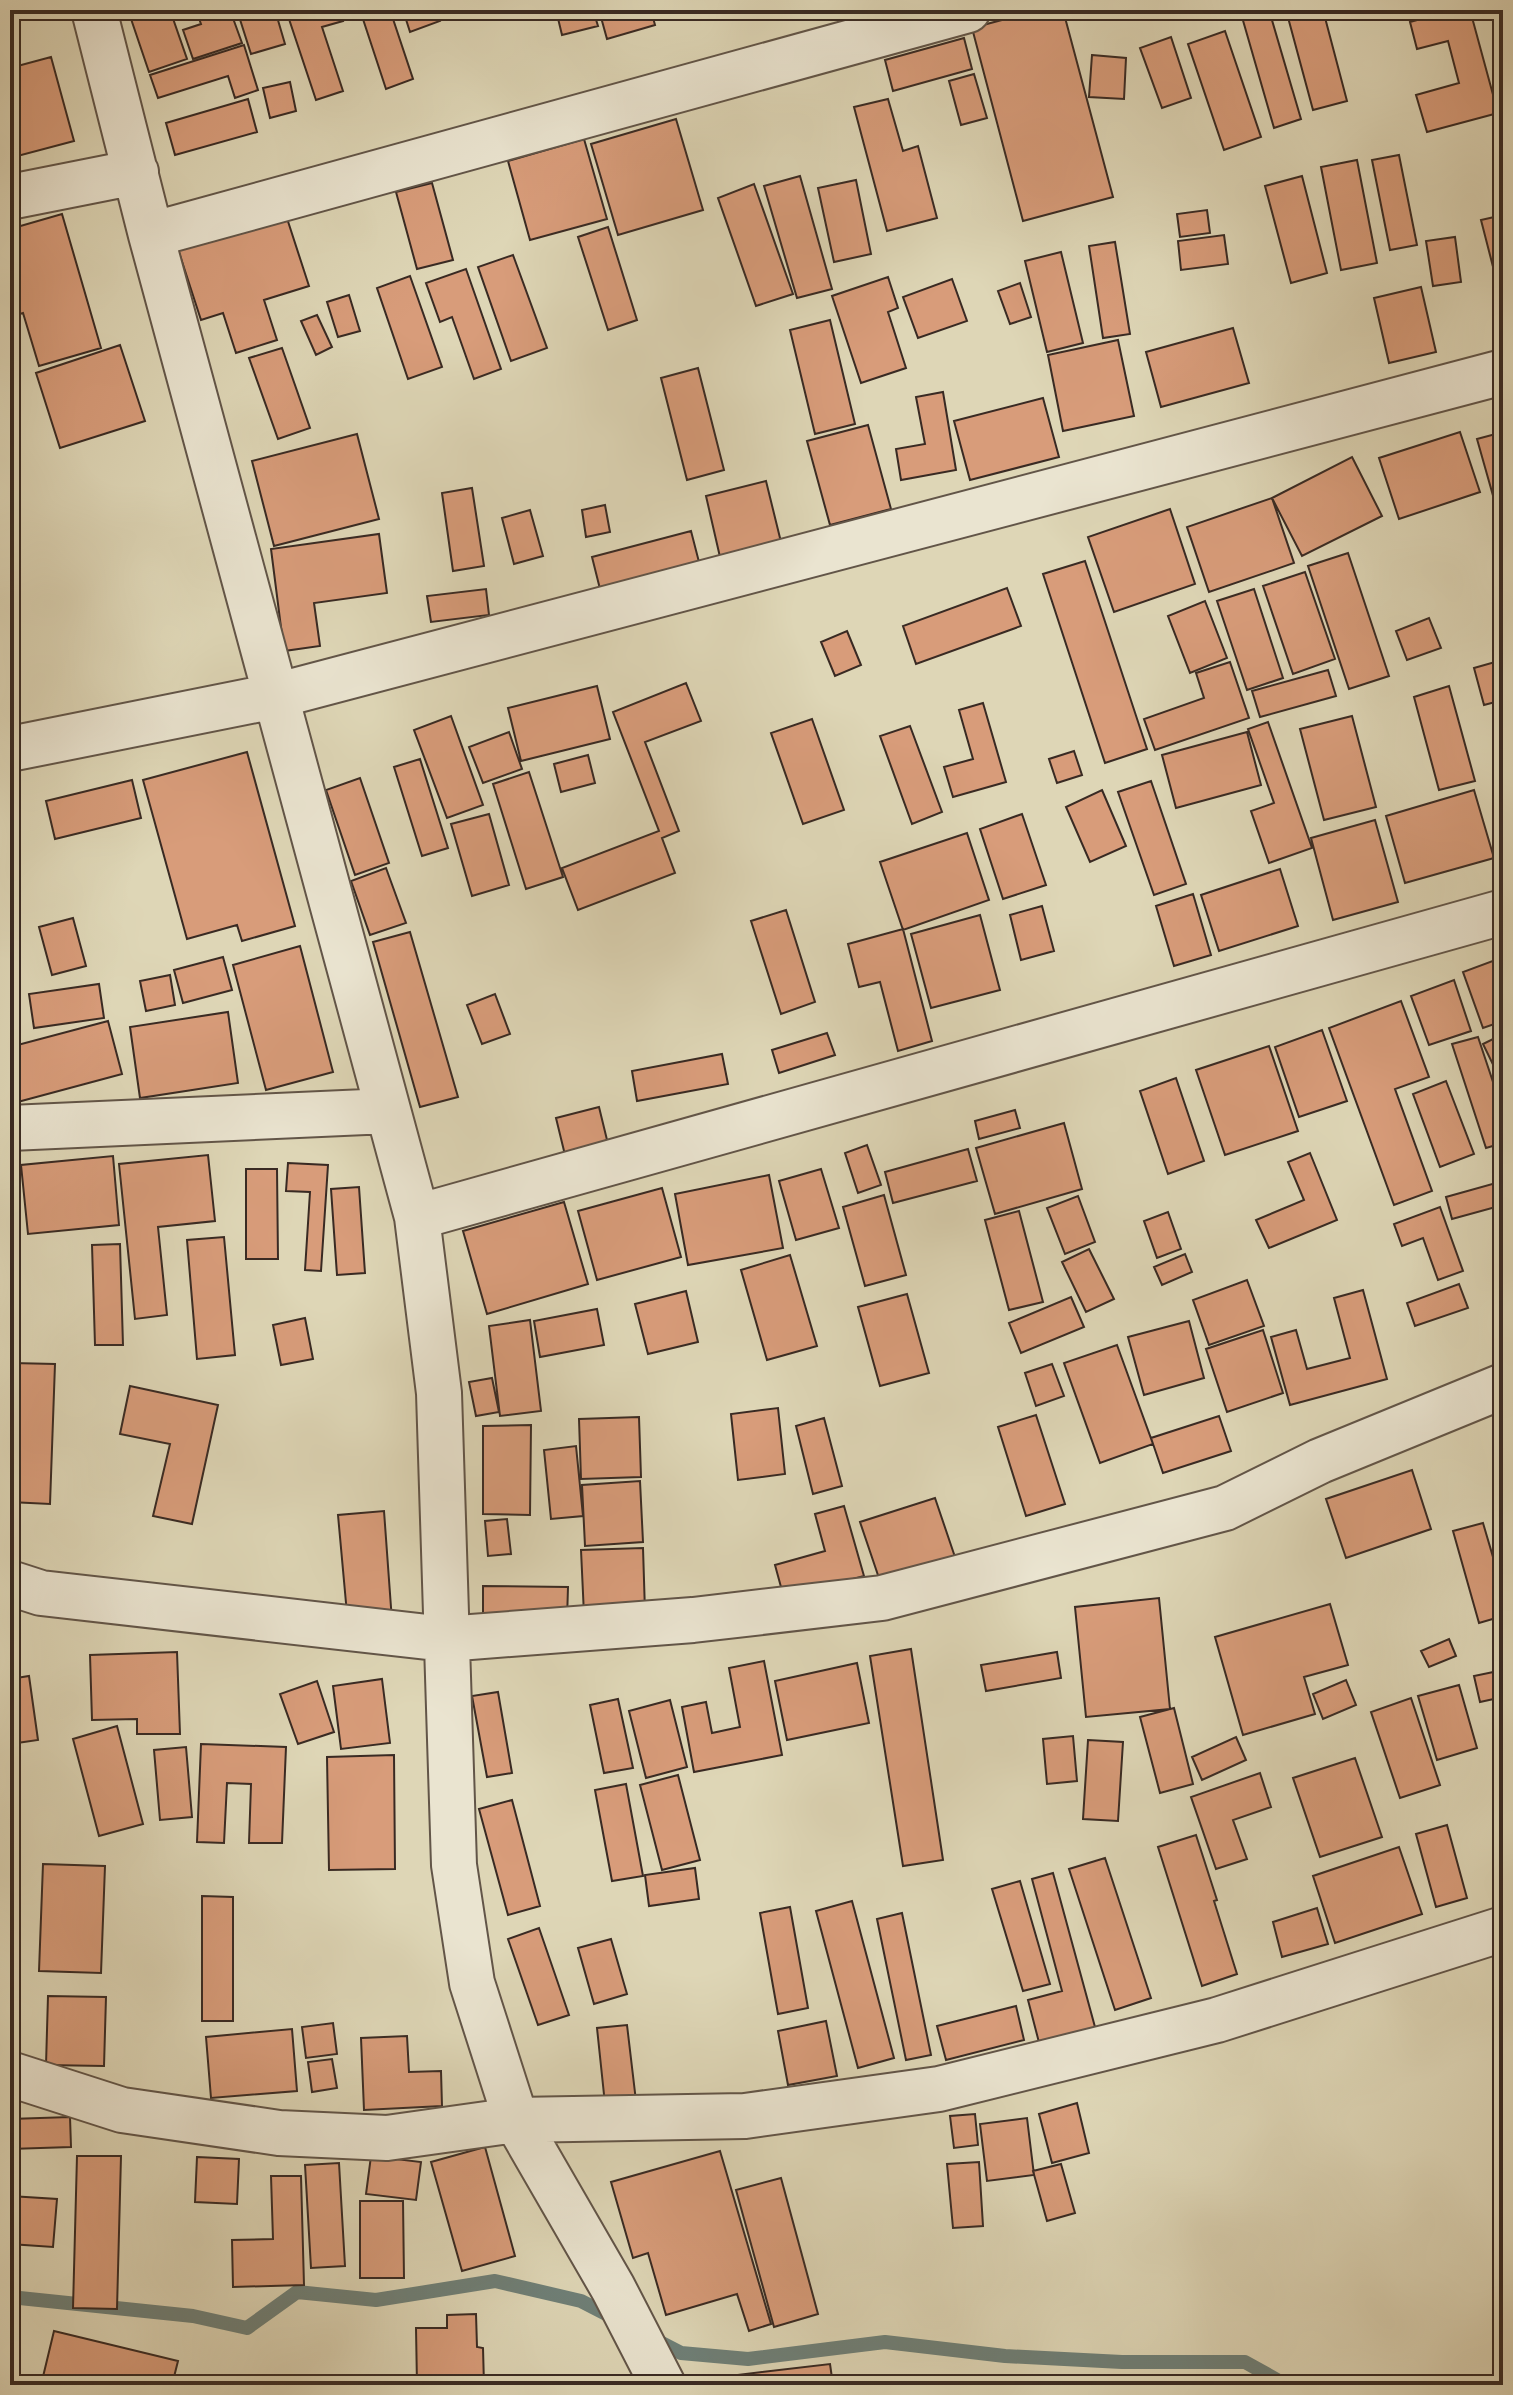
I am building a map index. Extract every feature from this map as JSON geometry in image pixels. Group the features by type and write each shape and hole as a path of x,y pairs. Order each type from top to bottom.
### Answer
{"street":[{"path":"94,10 151,235 417,1217 439,1393 454,1865 472,1983 516,2120 613,2288 662,2383"},
{"path":"151,235 968,10"},
{"path":"10,197 136,172"},
{"path":"10,749 275,696 1503,372"},
{"path":"417,1217 1503,912"},
{"path":"10,1128 388,1111"},
{"path":"10,1583 41,1593 445,1639 693,1620 882,1598 1225,1508 1320,1461 1503,1386"},
{"path":"10,2074 122,2110 279,2133 387,2138 516,2120 745,2116 939,2089 1217,2020 1503,1929"}],"building":[{"path":"128,10 170,10 187,59 149,72"},
{"path":"196,10 230,10 242,43 193,59 183,30 201,24"},
{"path":"237,10 275,10 285,44 251,54"},
{"path":"286,10 339,10 343,21 322,27 343,91 316,100"},
{"path":"360,10 390,10 413,79 386,89"},
{"path":"403,10 437,10 440,21 410,32"},
{"path":"556,10 593,10 598,26 562,35"},
{"path":"599,10 651,10 655,25 607,39"},
{"path":"1039,10 1063,10 1113,197 1023,221 972,28"},
{"path":"1205,10 1232,10 1208,18"},
{"path":"1269,10 1301,119 1274,128 1242,17"},
{"path":"1286,10 1323,10 1347,101 1313,110"},
{"path":"1453,10 1470,10 1498,113 1427,132 1416,95 1459,83 1448,41 1417,49 1410,22"},
{"path":"1225,31 1261,137 1224,150 1188,44"},
{"path":"1171,37 1191,98 1162,108 1140,48"},
{"path":"964,38 972,69 893,91 885,60"},
{"path":"244,45 258,90 235,98 228,76 158,98 150,75"},
{"path":"1092,55 1126,58 1124,99 1089,97"},
{"path":"51,57 74,141 10,158 10,68"},
{"path":"974,74 987,118 961,125 949,81"},
{"path":"290,82 296,111 270,118 263,88"},
{"path":"248,99 257,132 175,155 166,123"},
{"path":"888,99 903,151 918,146 937,218 887,231 854,107"},
{"path":"676,119 703,210 618,235 591,144"},
{"path":"584,139 607,219 530,240 508,161"},
{"path":"1399,155 1417,245 1390,250 1372,160"},
{"path":"1357,160 1377,263 1341,270 1321,167"},
{"path":"800,176 832,289 797,298 764,186"},
{"path":"1302,176 1327,273 1291,283 1265,186"},
{"path":"856,180 871,254 834,262 818,188"},
{"path":"432,183 453,260 417,269 396,192"},
{"path":"754,184 793,294 756,306 718,198"},
{"path":"283,206 309,286 264,300 277,340 236,353 223,313 201,320 175,240"},
{"path":"1207,210 1210,233 1180,237 1177,214"},
{"path":"62,214 101,348 39,366 23,313 10,317 10,229"},
{"path":"1503,215 1503,298 1501,298 1481,220"},
{"path":"608,227 637,320 608,330 578,237"},
{"path":"1224,235 1228,264 1181,270 1178,241"},
{"path":"1455,237 1461,282 1433,286 1426,241"},
{"path":"1115,242 1130,334 1103,338 1089,246"},
{"path":"1061,252 1083,343 1047,352 1025,261"},
{"path":"513,255 547,348 511,361 478,267"},
{"path":"466,269 501,369 474,379 452,317 440,322 426,283"},
{"path":"410,276 442,367 408,379 377,288"},
{"path":"888,277 898,308 888,312 906,368 861,383 832,296"},
{"path":"952,279 967,321 918,338 903,297"},
{"path":"1020,283 1031,317 1010,324 998,291"},
{"path":"1421,287 1436,352 1389,363 1374,298"},
{"path":"349,295 360,331 338,337 327,302"},
{"path":"317,315 332,347 316,355 301,321"},
{"path":"830,320 855,424 815,434 790,330"},
{"path":"1233,328 1249,383 1161,407 1146,352"},
{"path":"1118,340 1134,416 1063,431 1048,355"},
{"path":"120,345 145,421 60,448 36,373"},
{"path":"282,348 310,428 278,439 249,358"},
{"path":"698,368 724,470 687,480 661,378"},
{"path":"943,392 956,470 901,480 896,449 925,444 916,397"},
{"path":"1043,398 1059,457 970,480 954,421"},
{"path":"868,425 891,509 830,525 807,441"},
{"path":"1460,432 1480,492 1399,519 1379,458"},
{"path":"1503,432 1503,531 1477,439"},
{"path":"357,434 379,519 274,546 252,461"},
{"path":"1352,457 1382,516 1302,556 1272,498"},
{"path":"766,481 781,542 720,557 706,496"},
{"path":"472,488 484,566 453,571 442,493"},
{"path":"1272,498 1294,563 1209,592 1187,527"},
{"path":"605,505 610,532 586,537 582,510"},
{"path":"1170,509 1195,584 1114,612 1088,537"},
{"path":"530,510 543,556 514,564 502,518"},
{"path":"691,531 699,562 600,589 592,557"},
{"path":"379,534 387,593 314,603 320,646 284,651 271,549"},
{"path":"1348,553 1389,676 1349,689 1308,566"},
{"path":"1085,561 1147,749 1105,763 1043,574"},
{"path":"1305,572 1335,659 1293,674 1263,586"},
{"path":"1007,588 1021,626 916,664 903,626"},
{"path":"486,589 489,615 431,622 427,596"},
{"path":"1254,589 1283,678 1247,690 1217,601"},
{"path":"1205,601 1227,658 1190,673 1168,616"},
{"path":"1429,618 1441,648 1407,660 1396,631"},
{"path":"847,631 861,665 835,676 821,642"},
{"path":"1502,660 1503,700 1484,705 1474,668"},
{"path":"1230,662 1249,718 1155,750 1144,719 1204,698 1196,673"},
{"path":"1328,670 1336,696 1260,717 1252,691"},
{"path":"686,683 701,721 645,742 679,831 662,838 675,873 578,910 562,868 659,831 613,712"},
{"path":"597,686 610,739 521,761 508,708"},
{"path":"1449,686 1475,781 1439,790 1414,697"},
{"path":"983,703 1006,782 953,797 944,767 973,759 959,710"},
{"path":"451,716 483,805 447,818 414,730"},
{"path":"1352,716 1376,807 1324,820 1300,729"},
{"path":"812,719 844,810 803,824 771,733"},
{"path":"1268,722 1312,848 1269,863 1251,811 1274,803 1248,729"},
{"path":"910,726 942,812 912,824 880,736"},
{"path":"509,732 522,769 483,783 469,747"},
{"path":"1247,732 1261,785 1176,808 1162,755"},
{"path":"1074,751 1082,775 1057,783 1049,759"},
{"path":"247,752 295,926 242,941 237,925 187,939 143,780"},
{"path":"588,755 595,783 561,792 554,764"},
{"path":"420,759 448,848 422,856 394,767"},
{"path":"529,772 563,877 526,889 493,784"},
{"path":"360,778 389,863 355,875 326,790"},
{"path":"132,780 141,818 55,839 46,801"},
{"path":"1151,781 1186,884 1154,895 1118,792"},
{"path":"1102,790 1126,846 1090,862 1066,807"},
{"path":"1474,790 1494,858 1405,883 1386,816"},
{"path":"489,814 509,885 472,896 451,824"},
{"path":"1022,814 1046,885 1003,899 980,829"},
{"path":"1375,820 1398,902 1333,920 1311,838"},
{"path":"967,833 989,900 903,930 880,862"},
{"path":"386,868 406,923 370,935 351,881"},
{"path":"1280,869 1298,926 1219,951 1201,895"},
{"path":"1193,894 1211,955 1174,966 1156,906"},
{"path":"1042,906 1054,951 1021,960 1010,915"},
{"path":"786,910 815,1002 781,1014 751,921"},
{"path":"980,915 1000,990 931,1008 911,934"},
{"path":"73,918 86,966 52,975 39,927"},
{"path":"903,929 932,1041 898,1051 880,982 859,987 848,944"},
{"path":"410,932 458,1097 420,1107 373,942"},
{"path":"300,946 333,1072 266,1090 233,965"},
{"path":"223,957 232,990 183,1003 174,970"},
{"path":"1498,959 1503,975 1503,1021 1483,1028 1463,972"},
{"path":"170,975 175,1005 146,1011 140,981"},
{"path":"1454,980 1471,1031 1429,1045 1411,996"},
{"path":"99,984 104,1018 34,1028 29,994"},
{"path":"495,994 510,1034 482,1044 467,1005"},
{"path":"1401,1001 1429,1077 1395,1089 1432,1191 1394,1205 1329,1028"},
{"path":"228,1012 238,1083 140,1098 130,1027"},
{"path":"108,1021 122,1074 14,1103 10,1086 10,1047"},
{"path":"1322,1030 1347,1101 1299,1117 1275,1047"},
{"path":"827,1033 835,1055 779,1073 772,1050"},
{"path":"1503,1034 1503,1085 1483,1044"},
{"path":"1478,1037 1503,1112 1503,1143 1486,1148 1452,1044"},
{"path":"1269,1046 1298,1131 1225,1155 1196,1070"},
{"path":"722,1054 728,1084 637,1101 632,1071"},
{"path":"1176,1078 1204,1161 1168,1174 1140,1091"},
{"path":"1446,1081 1474,1154 1440,1167 1413,1094"},
{"path":"599,1107 608,1144 565,1155 556,1118"},
{"path":"1015,1110 1020,1128 979,1139 975,1121"},
{"path":"1064,1123 1082,1189 995,1214 976,1148"},
{"path":"867,1145 881,1185 858,1193 845,1153"},
{"path":"968,1149 977,1181 893,1203 885,1172"},
{"path":"1310,1153 1337,1220 1269,1248 1256,1220 1304,1200 1288,1162"},
{"path":"208,1155 215,1221 158,1227 167,1315 135,1319 119,1164"},
{"path":"113,1156 119,1225 28,1234 21,1165"},
{"path":"288,1163 328,1165 321,1271 305,1270 310,1192 286,1191"},
{"path":"246,1169 277,1169 278,1259 246,1259"},
{"path":"821,1169 839,1228 796,1240 779,1181"},
{"path":"769,1175 783,1248 688,1265 675,1194"},
{"path":"1503,1181 1503,1205 1452,1219 1446,1197"},
{"path":"359,1187 365,1273 337,1275 331,1189"},
{"path":"662,1188 681,1257 597,1280 578,1211"},
{"path":"884,1195 906,1275 865,1286 843,1207"},
{"path":"1078,1196 1095,1242 1065,1254 1047,1208"},
{"path":"564,1202 588,1284 487,1314 463,1231"},
{"path":"1440,1207 1463,1271 1438,1280 1423,1238 1402,1246 1394,1224"},
{"path":"1019,1211 1043,1302 1009,1310 985,1220"},
{"path":"1168,1212 1181,1249 1157,1258 1144,1221"},
{"path":"224,1237 235,1355 197,1359 187,1240"},
{"path":"120,1244 123,1345 95,1345 92,1245"},
{"path":"1089,1249 1114,1299 1086,1312 1062,1262"},
{"path":"1185,1254 1192,1272 1162,1285 1154,1267"},
{"path":"790,1255 817,1346 767,1360 741,1270"},
{"path":"1503,1274 1503,1305 1495,1276"},
{"path":"1247,1280 1264,1326 1209,1345 1193,1300"},
{"path":"1459,1284 1468,1308 1415,1326 1407,1303"},
{"path":"1363,1290 1387,1379 1290,1405 1271,1337 1296,1330 1307,1369 1350,1358 1334,1298"},
{"path":"686,1291 698,1342 648,1354 635,1304"},
{"path":"907,1294 929,1373 880,1386 858,1307"},
{"path":"1071,1297 1084,1327 1021,1353 1009,1323"},
{"path":"597,1309 604,1345 540,1357 534,1321"},
{"path":"305,1318 313,1359 281,1365 273,1325"},
{"path":"530,1320 541,1411 500,1416 489,1326"},
{"path":"1189,1321 1204,1378 1144,1395 1128,1337"},
{"path":"1263,1330 1283,1393 1227,1412 1206,1349"},
{"path":"1117,1345 1153,1444 1100,1463 1064,1363"},
{"path":"12,1363 55,1364 50,1504 10,1502"},
{"path":"1052,1364 1064,1396 1036,1406 1025,1373"},
{"path":"492,1378 499,1412 476,1416 469,1382"},
{"path":"130,1386 218,1405 192,1524 153,1516 170,1444 120,1434"},
{"path":"778,1408 785,1474 738,1480 731,1414"},
{"path":"1036,1415 1065,1504 1026,1516 998,1427"},
{"path":"1219,1416 1231,1451 1163,1473 1151,1438"},
{"path":"639,1417 641,1477 581,1479 579,1419"},
{"path":"824,1418 842,1486 813,1494 796,1426"},
{"path":"531,1425 530,1515 483,1514 483,1426"},
{"path":"576,1446 583,1516 551,1519 544,1450"},
{"path":"1412,1470 1431,1529 1346,1558 1326,1499"},
{"path":"640,1481 643,1542 585,1546 582,1485"},
{"path":"935,1498 955,1557 880,1581 860,1522"},
{"path":"844,1506 864,1576 784,1598 775,1565 825,1551 815,1514"},
{"path":"384,1511 392,1621 348,1625 338,1515"},
{"path":"507,1519 511,1554 488,1556 485,1521"},
{"path":"1483,1523 1503,1591 1503,1616 1479,1623 1453,1531"},
{"path":"643,1548 645,1612 584,1615 581,1550"},
{"path":"483,1586 568,1587 567,1620 483,1619"},
{"path":"1159,1598 1170,1709 1086,1717 1075,1607"},
{"path":"1330,1604 1348,1665 1304,1677 1315,1714 1243,1735 1215,1637"},
{"path":"1449,1639 1456,1656 1429,1667 1421,1651"},
{"path":"911,1649 943,1860 903,1866 870,1656"},
{"path":"177,1652 180,1734 137,1734 137,1719 92,1720 90,1655"},
{"path":"1057,1652 1061,1678 986,1691 981,1665"},
{"path":"764,1661 782,1755 694,1772 682,1707 706,1702 712,1733 740,1727 729,1668"},
{"path":"857,1663 869,1723 787,1740 775,1681"},
{"path":"1503,1670 1503,1697 1480,1702 1474,1676"},
{"path":"29,1676 38,1740 10,1744 10,1679"},
{"path":"382,1679 390,1743 341,1749 333,1686"},
{"path":"1346,1680 1356,1705 1323,1719 1313,1694"},
{"path":"317,1681 334,1732 298,1744 280,1694"},
{"path":"1459,1685 1477,1748 1437,1760 1418,1696"},
{"path":"498,1692 512,1773 487,1777 472,1696"},
{"path":"1411,1698 1440,1785 1400,1798 1371,1712"},
{"path":"618,1699 633,1768 604,1773 590,1705"},
{"path":"670,1700 687,1767 646,1778 629,1711"},
{"path":"1174,1708 1193,1784 1160,1793 1140,1717"},
{"path":"117,1726 143,1824 99,1836 73,1739"},
{"path":"1073,1736 1077,1781 1047,1784 1043,1739"},
{"path":"1236,1737 1246,1760 1202,1780 1192,1757"},
{"path":"1088,1740 1123,1742 1118,1821 1083,1819"},
{"path":"201,1744 286,1747 282,1843 249,1843 251,1784 227,1783 224,1843 197,1842"},
{"path":"186,1747 192,1817 160,1820 154,1750"},
{"path":"394,1755 395,1869 329,1870 327,1757"},
{"path":"1355,1758 1382,1837 1320,1857 1293,1778"},
{"path":"1260,1773 1271,1807 1233,1820 1247,1859 1216,1869 1191,1797"},
{"path":"678,1775 700,1860 662,1870 640,1785"},
{"path":"626,1784 643,1876 612,1881 595,1790"},
{"path":"512,1800 540,1906 508,1915 479,1809"},
{"path":"1447,1825 1467,1898 1436,1907 1416,1834"},
{"path":"1196,1835 1237,1974 1202,1986 1158,1847"},
{"path":"1399,1847 1422,1914 1335,1943 1313,1876"},
{"path":"1105,1858 1151,1998 1115,2010 1069,1869"},
{"path":"43,1864 105,1866 101,1973 39,1971"},
{"path":"695,1868 699,1899 649,1906 645,1875"},
{"path":"1053,1873 1098,2038 1042,2054 1028,2000 1062,1991 1032,1879"},
{"path":"1020,1881 1050,1984 1023,1991 992,1889"},
{"path":"202,1896 233,1897 233,2021 202,2021"},
{"path":"852,1901 894,2058 858,2068 816,1911"},
{"path":"790,1907 808,2008 778,2014 760,1913"},
{"path":"1317,1908 1328,1944 1282,1957 1273,1922"},
{"path":"902,1913 931,2055 906,2060 877,1919"},
{"path":"539,1928 569,2015 538,2025 508,1939"},
{"path":"611,1939 627,1994 594,2004 578,1948"},
{"path":"48,1996 106,1997 104,2066 46,2065"},
{"path":"1016,2006 1024,2040 946,2060 937,2026"},
{"path":"826,2021 837,2076 788,2085 778,2031"},
{"path":"333,2023 337,2054 306,2058 302,2027"},
{"path":"627,2025 636,2101 605,2104 597,2028"},
{"path":"292,2029 297,2091 211,2098 206,2037"},
{"path":"407,2036 409,2072 441,2071 442,2106 364,2110 361,2038"},
{"path":"332,2059 337,2088 312,2092 308,2062"},
{"path":"1077,2103 1089,2153 1052,2163 1039,2114"},
{"path":"975,2114 978,2145 954,2148 950,2116"},
{"path":"70,2117 71,2147 10,2149 10,2119"},
{"path":"1027,2118 1034,2175 987,2181 980,2124"},
{"path":"485,2147 515,2256 462,2271 431,2162"},
{"path":"720,2151 771,2324 749,2331 737,2294 666,2315 648,2253 633,2258 611,2182"},
{"path":"77,2156 121,2156 117,2309 73,2308"},
{"path":"371,2156 421,2162 416,2200 366,2194"},
{"path":"197,2157 239,2159 237,2204 195,2202"},
{"path":"979,2162 983,2226 953,2228 947,2164"},
{"path":"339,2163 345,2266 311,2268 305,2165"},
{"path":"1061,2164 1075,2213 1047,2221 1033,2171"},
{"path":"271,2176 301,2176 304,2285 233,2287 232,2240 273,2239"},
{"path":"781,2178 818,2314 774,2327 736,2190"},
{"path":"10,2196 57,2199 53,2247 10,2244"},
{"path":"360,2201 403,2201 404,2278 360,2278"},
{"path":"476,2314 477,2347 483,2348 484,2385 417,2385 416,2328 447,2328 447,2315"},
{"path":"54,2331 178,2361 172,2385 41,2385"},
{"path":"830,2364 833,2385 705,2385 704,2379"}],"waterway":[{"path":"10,2297 193,2316 247,2328 297,2292 376,2300 495,2281 581,2301 614,2318"},
{"path":"650,2337 681,2353 748,2359 885,2342 1005,2356 1122,2362 1245,2362 1286,2385"}]}
